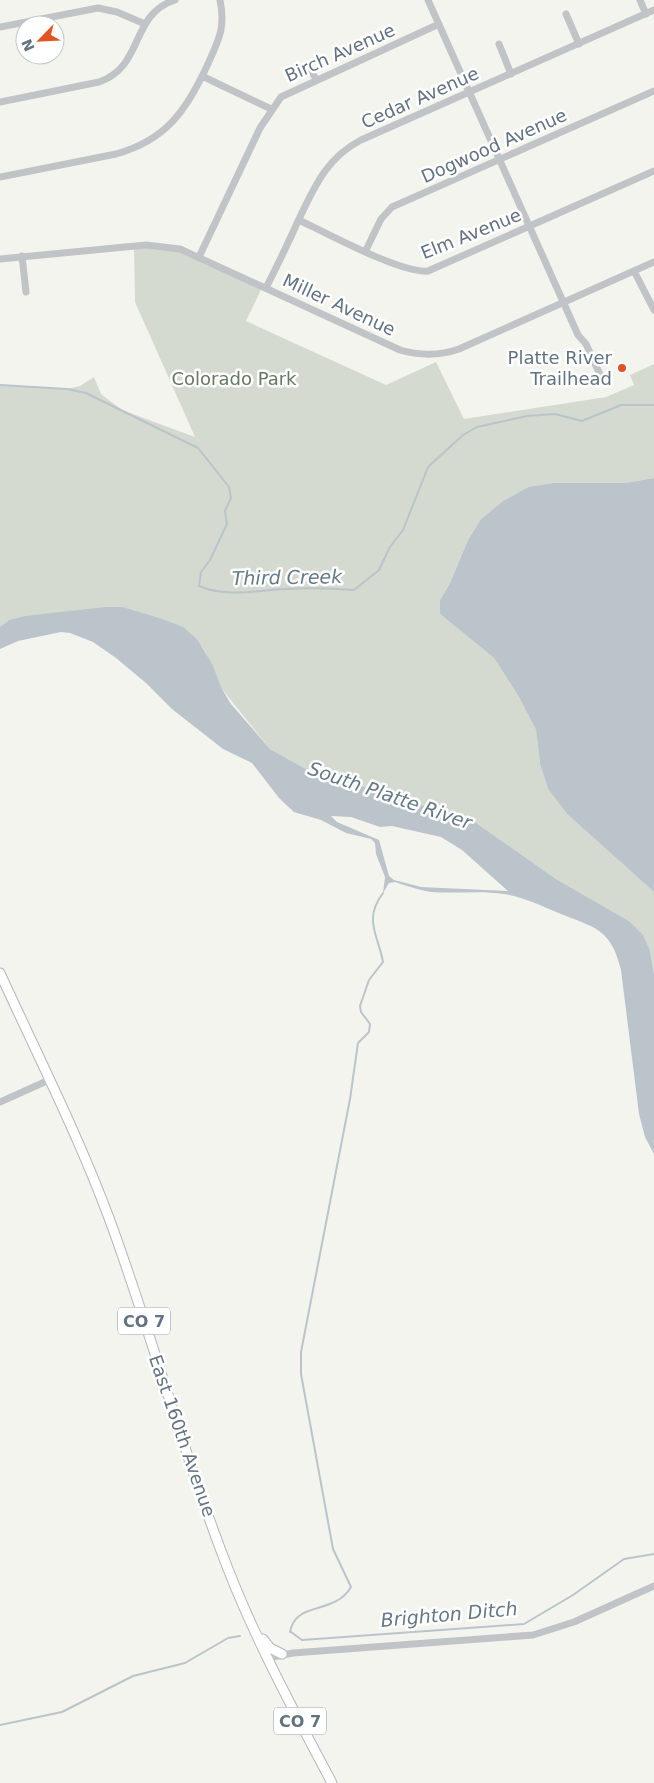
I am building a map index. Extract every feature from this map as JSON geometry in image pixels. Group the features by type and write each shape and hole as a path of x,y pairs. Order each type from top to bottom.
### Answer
{"main road":[{"name":"East 160th Avenue","path":"0,973 109,1217 190,1467 246,1611 332,1783"},
{"path":"246,1611 267,1644 282,1654"}],"street":[{"path":"0,102 100,82 113,76 126,63 153,12 176,0"},
{"path":"0,177 132,150 160,134 175,120 190,101 221,35 223,22 220,0"},
{"path":"428,0 578,335 586,344 603,381"},
{"path":"640,0 646,14"},
{"path":"0,27 98,8 117,12 145,24"},
{"name":"Cedar Avenue","path":"266,288 320,176 343,152 361,140 654,10"},
{"path":"566,14 579,44"},
{"name":"Birch Avenue","path":"199,257 260,128 271,109 287,92 439,24"},
{"path":"499,44 511,74"},
{"path":"310,68 316,79"},
{"path":"202,76 271,109"},
{"name":"Dogwood Avenue","path":"366,250 380,219 392,207 654,91"},
{"name":"Elm Avenue","path":"299,220 406,268 428,271 654,171"},
{"name":"Miller Avenue","path":"0,258 146,245 180,249 400,350 420,355 439,354 459,349 654,262"},
{"path":"22,256 26,292"},
{"path":"634,271 654,310"},
{"path":"0,1102 49,1080"},
{"path":"268,1658 282,1654 533,1635 574,1622 654,1586"}],"green space":[{"name":"Colorado Park","path":"134,245 162,245 261,285 260,292 246,321 386,385 436,362 464,419 606,397 634,385 630,375 654,364 654,478 625,483 553,483 528,487 503,501 481,519 468,540 450,583 440,600 440,614 494,658 519,697 536,730 540,764 548,789 567,814 654,892 654,975 650,951 629,921 556,879 469,818 395,798 334,776 306,769 270,749 222,689 198,640 182,627 123,607 24,616 9,620 0,627 0,385 67,389 80,386 94,377 101,394 122,410 195,437 135,302"}],"shaded area":[{"path":"654,478 654,892 567,814 548,789 540,764 536,730 519,697 494,658 440,614 440,600 450,583 468,540 481,519 503,501 528,487 553,483 625,483"},
{"path":"106,607 123,607 183,627 198,640 231,704 270,749 306,769 334,776 395,798 469,818 556,879 629,921 643,935 650,951 654,975 654,1154 645,1137 639,1114 621,970 612,946 600,932 593,927 533,902 504,894 486,892 431,892 395,882 389,883 383,893 385,877 376,854 375,843 371,839 346,833 321,820 294,812 279,798 252,763 223,749 172,709 146,683 116,658 93,642 70,633 61,632 18,641 0,649 0,627 9,620 24,616","holes":["331,816 351,817 380,827 392,826 441,837 462,850 508,891 421,887 394,880 389,876 379,840 337,822"]}],"waterway":[{"name":"Third Creek","path":"0,385 67,389 86,393 198,448 229,487 231,498 225,511 227,524 210,560 201,572 199,586 229,592 301,588 354,590 379,570 390,547 403,530 428,467 463,435 477,427 527,416 555,414 582,421 621,405 654,405"},
{"path":"290,1632 294,1622 300,1616 307,1611 335,1602 344,1596 351,1587 333,1549 301,1374 301,1352 350,1099 358,1043 369,1032 370,1024 361,1012 360,1006 369,980 383,962 373,919 377,903 383,893"},
{"name":"Brighton Ditch","path":"291,1632 302,1640 524,1624 573,1595 624,1559 654,1554"},
{"name":"Brighton Ditch","path":"0,1725 62,1712 133,1676 185,1663 228,1638 240,1636"}],"place":[{"name":"Platte River Trailhead","path":"622,368"}],"water label":[{"name":"South Platte River","path":"390,795"}]}
